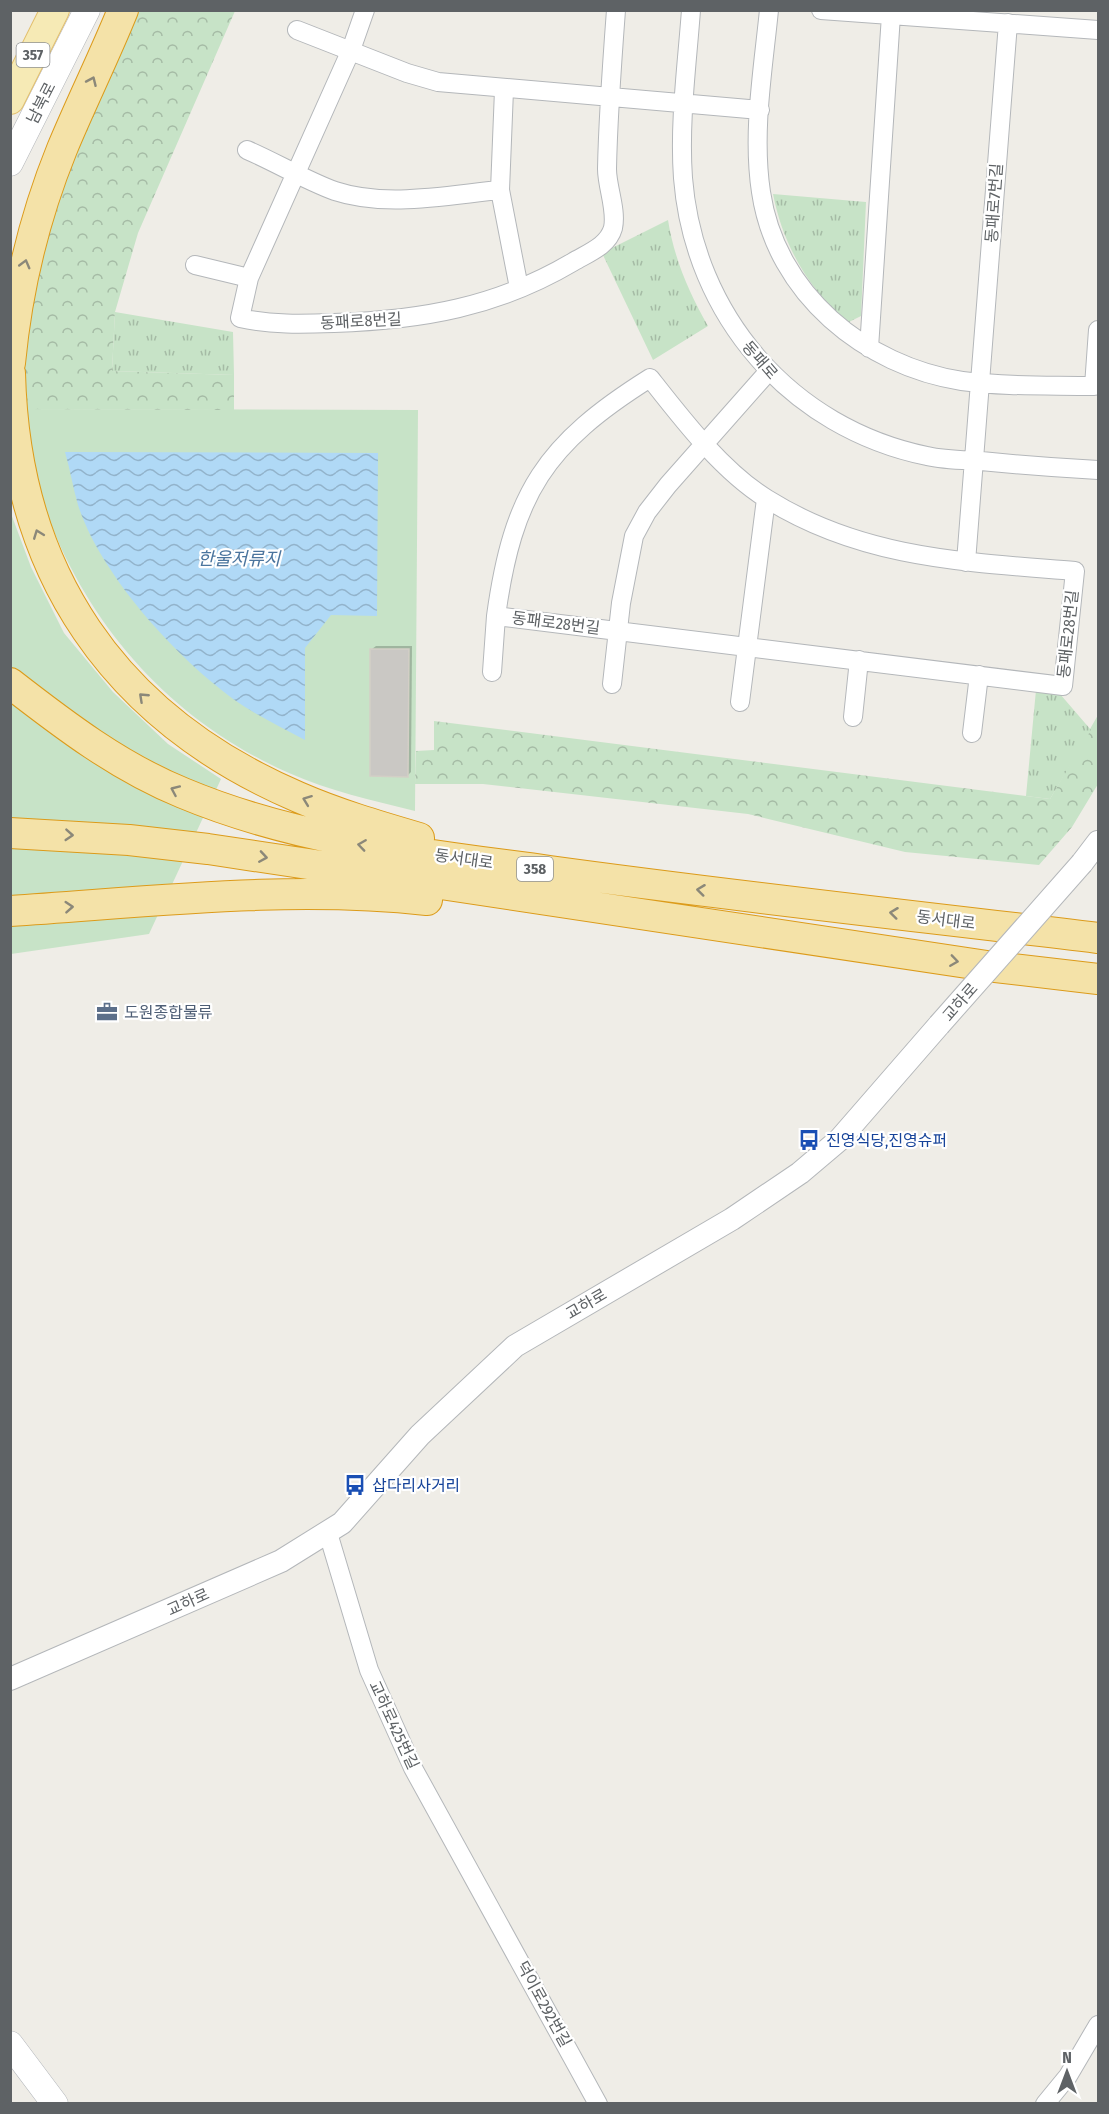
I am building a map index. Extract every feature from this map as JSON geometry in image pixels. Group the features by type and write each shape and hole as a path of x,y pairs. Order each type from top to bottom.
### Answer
{"highway":[{"path":"10,363 15,316 34,232 61,150 123,10"},
{"path":"10,373 16,454 36,530 51,565 82,624 102,653 156,709 219,756 298,797 348,816 429,842 606,879"},
{"name":"동서대로","path":"10,683 74,731 150,778 209,804 262,821 354,844 606,879 1098,938"},
{"name":"동서대로","path":"10,833 119,839 208,849 816,941 1098,979"},
{"path":"10,911 172,898 292,895 408,898 816,941"}],"main road":[{"name":"남북로","path":"10,100 55,10"},
{"name":"남북로","path":"10,163 87,10"},
{"path":"10,2044 55,2103"}],"street":[{"name":"동패로8번길","path":"365,10 351,50 249,278 240,318 265,324 384,322 438,315 519,288 552,274 607,241 614,226 607,172 616,10"},
{"name":"동패로","path":"691,10 683,176 687,209 699,258 713,294 728,320 768,372 806,404 867,438 928,456 1098,470"},
{"path":"769,10 760,110 758,161 761,194 780,251 796,280 815,306 843,331 897,363 929,374 980,382 1094,386 1098,330"},
{"path":"821,10 1098,30"},
{"path":"869,348 891,15"},
{"name":"동패로7번길","path":"974,461 1008,23"},
{"path":"297,30 407,73 438,82 504,90 760,110"},
{"path":"504,90 500,190 519,288"},
{"path":"247,150 334,190 361,197 398,199 500,190"},
{"path":"195,265 249,278"},
{"name":"동패로28번길","path":"612,684 626,564 633,536 647,512 768,372"},
{"name":"동패로28번길","path":"492,672 496,616 510,543 533,485 549,461 593,416 650,378 704,444 766,499 849,538 894,552 966,562 1075,571 1063,686 496,616"},
{"path":"966,562 974,461"},
{"path":"740,702 766,499"},
{"path":"853,717 859,660"},
{"path":"972,733 978,675"},
{"name":"교하로","path":"10,1679 281,1561 328,1533 342,1523 420,1435 515,1346 732,1219 807,1166 839,1140 1098,842"},
{"name":"교하로425번길","path":"328,1533 369,1670 413,1768 489,1905"},
{"name":"덕이로292번길","path":"489,1905 598,2103"},
{"path":"1045,2103 1068,2076 1098,2025"}],"green space":[{"path":"136,11 235,11 138,233 115,312 112,371 234,375 234,410 23,409 24,354 40,265 83,136"},
{"path":"773,194 866,202 861,316 847,323 833,310 809,280 783,231"},
{"path":"668,220 683,275 708,326 653,360 602,253"},
{"path":"115,312 233,332 234,375 112,371"},
{"path":"23,409 418,410 415,811 335,790 289,773 244,750 203,723 165,692 131,657 101,618 76,577 54,532 34,476"},
{"path":"10,511 31,567 64,633 113,692 168,744 221,779 149,934 11,954"},
{"path":"1036,690 1060,694 1091,730 1050,799 1026,796"},
{"path":"1098,715 1098,784 1072,827 1039,865 905,852 748,814 483,784 415,784 416,751 434,750 434,721 1050,799"}],"water":[{"name":"한울저류지","path":"65,452 378,453 377,616 331,615 305,648 305,740 245,707 221,690 171,644 147,618 105,561 89,533 78,505"}],"building":[{"path":"370,649 409,649 408,777 370,776"}],"place":[{"name":"도원종합물류","path":"107,1012"},
{"name":"진영식당,진영슈퍼","path":"809,1140"},
{"name":"삽다리사거리","path":"355,1485"}]}
